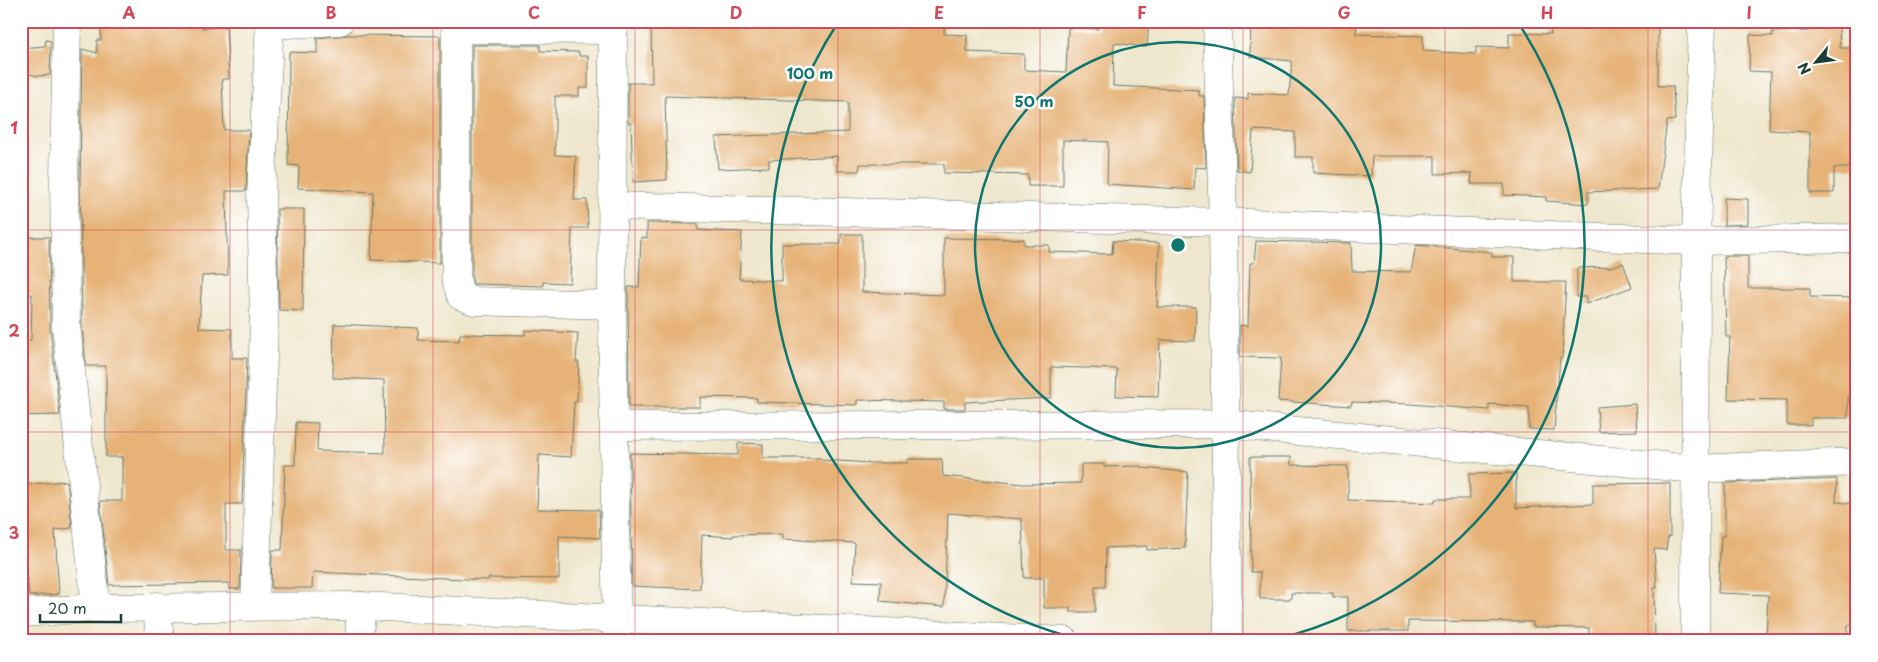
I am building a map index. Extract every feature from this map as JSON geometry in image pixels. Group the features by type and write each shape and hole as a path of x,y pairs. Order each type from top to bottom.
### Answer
{"street":[{"path":"67,21 64,181 66,325 96,608"},
{"path":"256,606 264,322 261,194 270,23 340,21"},
{"path":"1216,21 1223,222 1228,641"},
{"path":"1695,641 1696,241 1702,21"},
{"path":"612,305 474,301 461,296 456,280 456,25 614,26 612,305 618,630"},
{"path":"612,206 1223,222 1696,241 1857,238"},
{"path":"614,426 1224,424 1696,469 1857,462"},
{"path":"157,606 160,641"},
{"path":"21,613 157,606 361,606 618,630 1065,641"},
{"path":"359,641 361,606"}],"building":[{"path":"101,21 202,21 202,28 226,27 229,79 222,79 224,130 249,130 246,191 226,191 228,275 202,276 199,328 232,329 232,358 247,358 242,504 226,504 226,550 241,550 240,589 229,589 229,583 109,585 100,501 122,501 122,457 106,457 106,366 86,366 82,324 80,181 82,49 97,53 97,40 101,40"},
{"path":"651,21 944,21 944,34 967,35 967,52 1024,54 1024,70 1066,72 1068,28 1098,29 1098,21 1149,21 1147,47 1114,43 1113,86 1199,90 1199,96 1204,96 1206,168 1195,167 1194,190 1107,184 1108,142 1063,140 1063,186 1028,186 1028,175 944,173 944,164 860,164 859,171 837,171 837,156 769,160 769,167 718,169 716,137 848,132 848,102 665,96 667,180 633,182 631,123 628,123 628,83 652,83"},
{"path":"1251,21 1357,21 1356,34 1423,36 1423,51 1476,54 1476,47 1509,48 1509,33 1551,34 1550,21 1658,21 1658,86 1673,86 1675,120 1667,121 1658,189 1588,192 1588,204 1546,201 1546,197 1504,195 1504,184 1471,184 1472,173 1435,174 1435,156 1372,156 1371,176 1313,173 1313,157 1295,157 1295,132 1253,130 1250,172 1237,170 1235,98 1248,99 1248,93 1289,95 1292,61 1250,57"},
{"path":"1811,27 1839,27 1840,48 1850,48 1851,52 1857,52 1857,168 1834,168 1834,193 1810,193 1810,132 1769,130 1771,72 1749,71 1750,35 1773,36 1772,32 1809,31"},
{"path":"347,35 440,36 440,263 371,260 373,192 298,188 299,166 288,165 289,52 317,53 317,38"},
{"path":"46,40 51,41 50,75 38,76 21,72 21,48 45,46"},
{"path":"472,45 540,45 540,51 579,52 579,56 588,56 588,88 579,88 579,96 555,96 555,155 576,156 574,200 587,200 588,228 572,228 570,283 543,282 543,286 473,284"},
{"path":"1724,198 1748,199 1748,224 1724,225"},
{"path":"277,209 304,209 303,311 279,310"},
{"path":"647,223 698,224 698,230 742,232 739,279 782,281 782,244 841,244 841,234 862,234 862,292 944,295 944,238 1024,239 1024,245 1049,245 1049,252 1112,254 1113,241 1159,243 1157,307 1196,307 1195,341 1160,340 1158,397 1116,396 1117,369 1051,367 1051,398 965,402 965,409 944,409 944,402 857,400 857,405 757,402 757,398 700,397 700,407 629,407 628,287 639,287 641,237 647,238"},
{"path":"23,237 49,237 50,327 60,415 21,416 21,354 25,354 24,341 31,340 32,294 21,294"},
{"path":"1256,241 1351,243 1352,271 1411,272 1416,245 1492,252 1492,257 1514,257 1514,282 1566,282 1562,358 1560,358 1554,430 1529,429 1529,407 1489,404 1489,410 1410,404 1352,402 1351,406 1278,401 1281,358 1240,357 1240,325 1248,326 1250,263 1254,263"},
{"path":"1724,256 1748,256 1748,288 1810,288 1810,297 1857,298 1857,397 1848,397 1848,418 1811,418 1811,425 1787,425 1787,400 1728,399 1730,337 1726,337"},
{"path":"1623,263 1632,287 1586,304 1586,297 1577,297 1577,268 1610,267"},
{"path":"334,324 418,328 418,340 459,341 460,334 525,335 525,330 578,333 576,362 579,362 577,402 574,402 571,457 539,455 537,509 599,510 600,538 559,536 559,579 488,578 488,580 313,572 312,588 271,588 272,550 282,550 285,465 295,465 296,422 318,423 317,451 385,453 384,380 333,378"},
{"path":"1635,404 1637,431 1599,432 1597,407"},
{"path":"738,443 763,444 763,458 821,458 821,460 872,463 908,463 908,459 942,459 943,476 1024,484 1081,483 1081,464 1104,464 1104,467 1141,466 1141,468 1188,472 1185,548 1147,550 1147,546 1106,548 1105,587 1095,587 1095,612 1070,612 1070,608 1044,608 1044,578 1024,578 1022,519 948,513 944,607 880,601 881,582 853,581 855,543 783,539 783,534 733,535 733,537 702,535 700,589 632,586 630,453 738,455"},
{"path":"1250,457 1291,457 1291,465 1348,466 1348,500 1435,503 1435,499 1470,499 1469,474 1516,473 1516,508 1593,504 1593,484 1670,483 1670,537 1668,537 1666,550 1654,549 1657,588 1654,588 1655,641 1589,641 1589,628 1533,627 1533,622 1408,621 1408,631 1348,631 1348,597 1333,597 1333,593 1291,593 1291,599 1260,599 1260,572 1251,572"},
{"path":"1837,479 1836,502 1857,504 1857,625 1848,625 1848,637 1839,637 1839,641 1766,640 1768,595 1718,593 1721,536 1725,536 1725,483"},
{"path":"67,481 72,528 55,530 59,594 29,596 27,569 21,570 21,485"}]}
